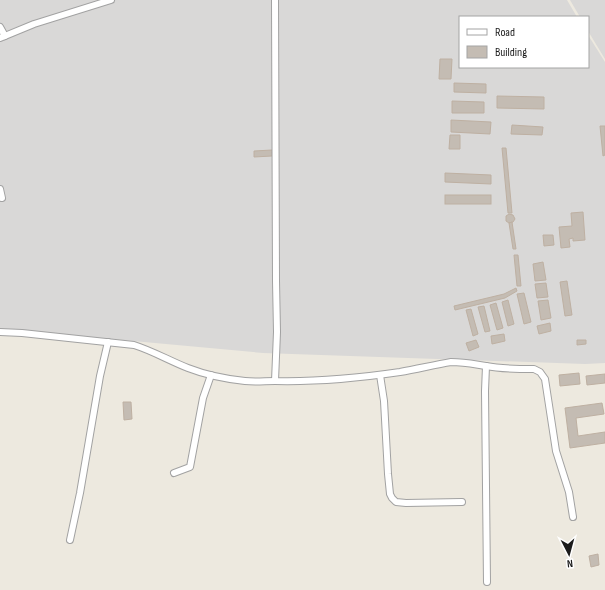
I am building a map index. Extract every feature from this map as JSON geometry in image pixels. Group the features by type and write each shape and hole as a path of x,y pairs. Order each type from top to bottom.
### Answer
{"street":[{"path":"0,27 2,37 34,24 111,0"},
{"path":"275,0 276,381"},
{"path":"0,189 2,198"},
{"path":"0,332 134,345 170,361 210,375 246,381 318,381 400,372 451,362 534,369 543,375 547,386 556,451 569,492 573,517"},
{"path":"70,540 80,493 100,376 108,342"},
{"path":"486,366 487,582"},
{"path":"380,374 384,400 388,474 390,494 392,498 396,502 406,503 462,502"},
{"path":"174,473 190,467 203,398 210,375"}],"shaded area":[{"path":"0,0 567,0 576,16 459,16 459,68 589,68 589,37 605,62 605,363 585,364 263,353 0,330"},
{"path":"570,0 605,0 605,59 589,33 589,16 579,16"}],"building":[{"path":"440,59 452,59 451,79 439,79"},
{"path":"454,83 486,84 486,93 454,92"},
{"path":"497,96 544,97 544,109 497,108"},
{"path":"452,101 484,102 484,113 452,113"},
{"path":"451,120 491,122 490,134 451,132"},
{"path":"512,125 543,127 542,135 511,134"},
{"path":"600,126 605,126 605,155 603,156"},
{"path":"450,135 460,135 460,149 449,149"},
{"path":"502,148 506,148 512,213 508,213"},
{"path":"272,150 272,156 254,157 254,151"},
{"path":"445,173 491,175 491,184 445,182"},
{"path":"445,195 491,195 491,204 445,204"},
{"path":"583,212 585,240 573,241 573,238 569,239 570,247 561,248 559,227 572,226 571,213"},
{"path":"509,214 513,215 515,219 513,222 509,223 506,221 506,216"},
{"path":"512,222 516,249 513,249 509,223"},
{"path":"543,235 553,235 554,245 544,246"},
{"path":"514,255 518,255 521,286 517,286"},
{"path":"543,262 546,280 535,281 533,264"},
{"path":"567,281 572,315 565,316 560,282"},
{"path":"546,283 548,297 537,298 535,284"},
{"path":"516,288 517,291 505,298 455,310 454,306 504,294"},
{"path":"524,293 531,322 524,324 517,294"},
{"path":"508,300 514,324 508,326 502,302"},
{"path":"548,300 551,318 541,320 538,301"},
{"path":"496,303 503,328 497,330 490,305"},
{"path":"484,306 490,331 485,332 478,307"},
{"path":"471,309 478,334 473,336 466,310"},
{"path":"550,323 551,331 539,334 537,326"},
{"path":"504,334 505,341 492,344 491,336"},
{"path":"476,340 479,347 469,351 466,343"},
{"path":"577,340 586,340 586,344 577,345"},
{"path":"579,373 580,384 560,386 559,375"},
{"path":"605,374 605,383 587,385 586,376"},
{"path":"123,402 131,402 132,419 124,420"},
{"path":"602,403 604,414 576,418 578,436 605,432 605,443 570,448 565,408"},
{"path":"598,554 599,565 591,567 589,556"}]}
